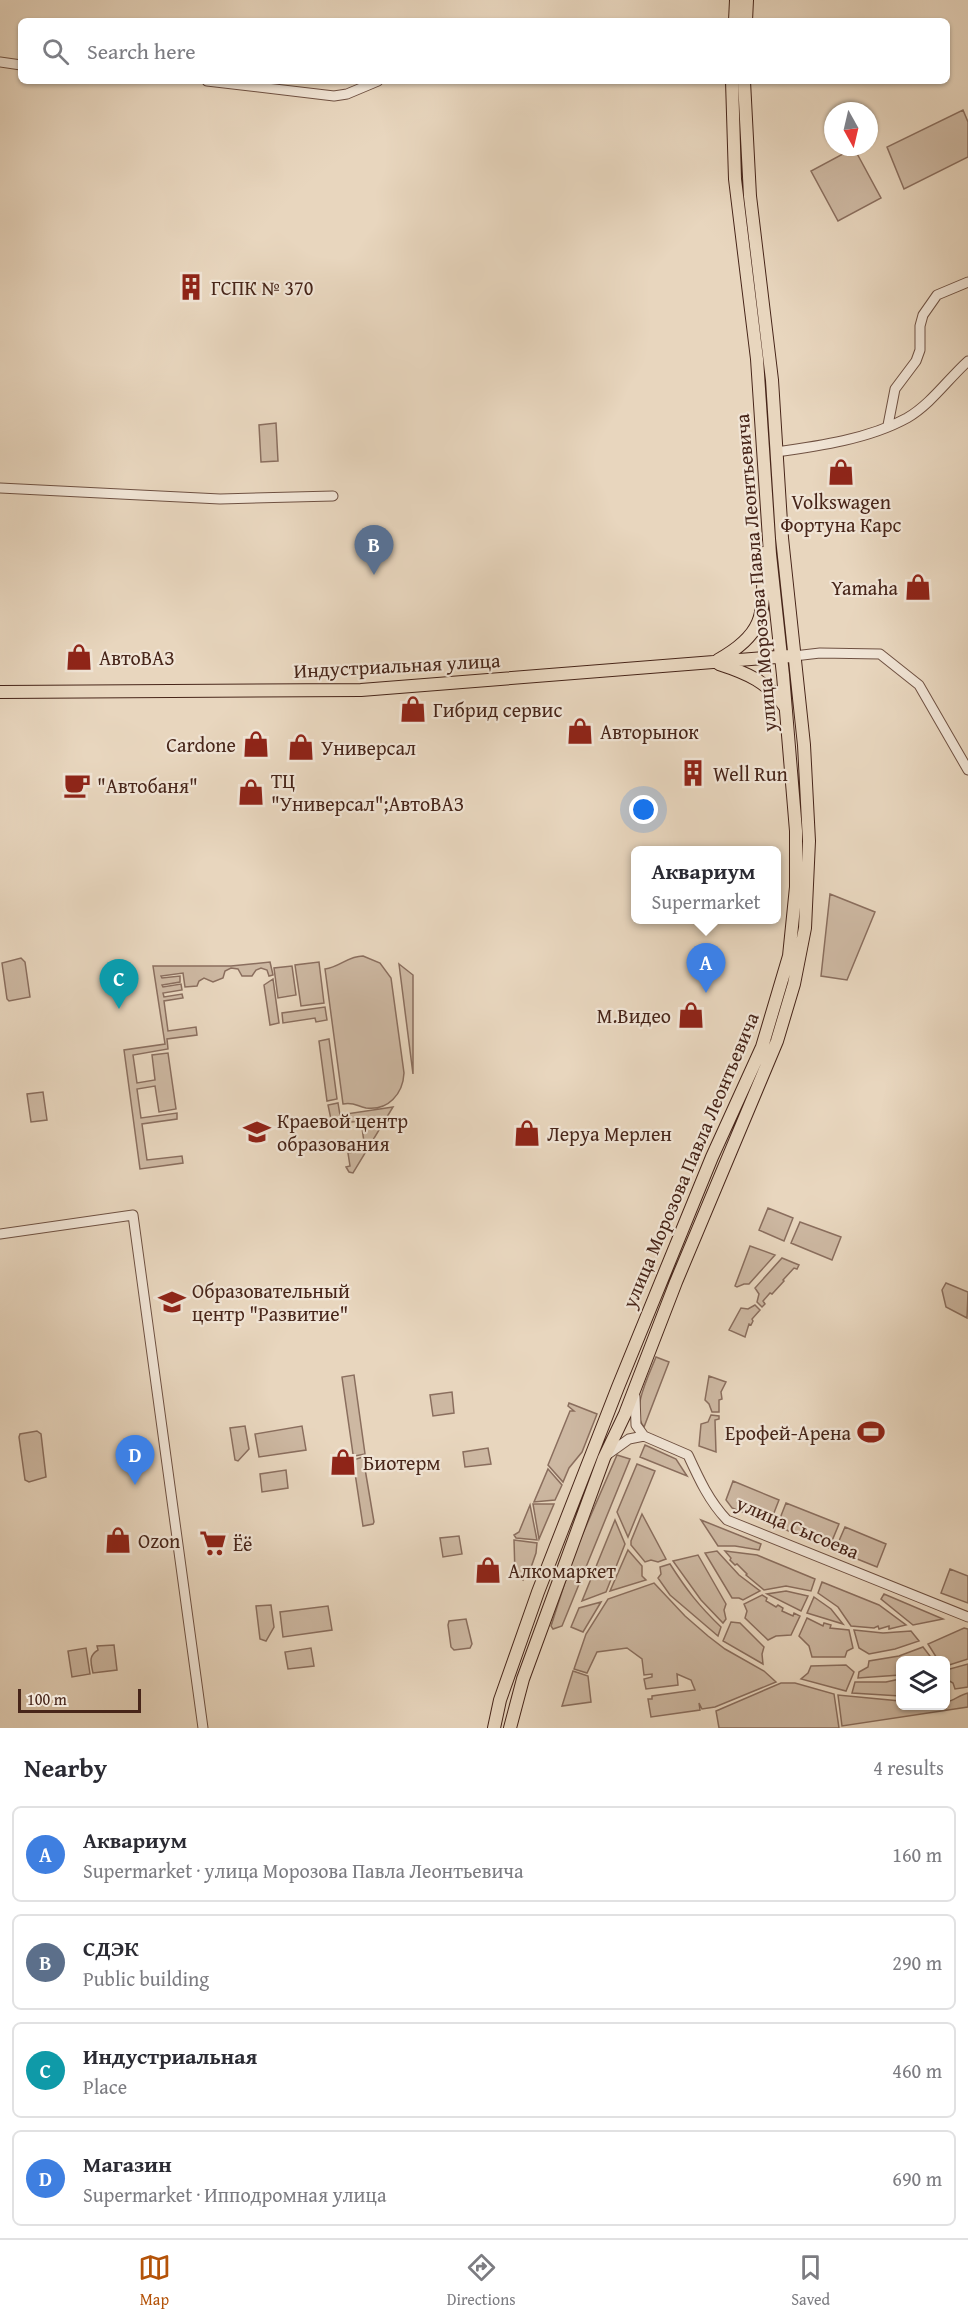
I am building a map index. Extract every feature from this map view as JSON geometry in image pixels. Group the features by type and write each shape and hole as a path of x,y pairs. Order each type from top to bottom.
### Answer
{"main road":[{"path":"735,18 736,0"},
{"path":"746,18 747,0"},
{"name":"улица Морозова Павла Леонтьевича","path":"493,1728 521,1638 556,1546 681,1231 762,1047 789,956 796,887 796,831 785,690 766,510 757,359 735,179 732,84"},
{"name":"улица Морозова Павла Леонтьевича","path":"510,1728 524,1679 604,1458 773,1051 786,1015 801,956 808,893 809,841 804,745 782,538 768,338 750,196 744,84"},
{"path":"715,662 735,651 746,641 755,631 760,620 763,606 763,541 766,510"},
{"name":"Индустриальная улица","path":"0,692 360,690 794,656"},
{"path":"715,662 749,675 775,692 786,708 789,740"}],"street":[{"path":"0,62 18,65"},
{"path":"234,84 340,96 370,84"},
{"path":"888,425 896,389 916,361 920,350 920,326 923,315 938,295 968,282"},
{"path":"776,452 858,435 908,417 935,395 968,361"},
{"path":"0,488 220,499 333,496"},
{"path":"794,656 820,653 880,654 919,685 968,770"},
{"path":"0,1234 133,1215 203,1728"},
{"path":"604,1458 629,1439 644,1436 636,1425 635,1386"},
{"name":"улица Сысоева","path":"644,1436 688,1455 700,1482 718,1510 728,1520 968,1617"}],"shaded area":[{"path":"963,110 968,122 968,157 904,189 887,147"},
{"path":"839,156 858,156 881,198 838,221 811,171"},
{"path":"276,423 278,461 261,462 259,425"},
{"path":"830,894 875,912 847,980 821,976"},
{"path":"363,956 380,963 391,978 404,1073 401,1088 393,1100 374,1108 343,1104 325,969"},
{"path":"21,958 25,962 30,997 9,1001 2,963"},
{"path":"270,962 273,975 269,976 267,970 261,968 256,970 252,976 242,976 238,969 231,968 225,971 223,978 213,982 204,978 197,986 185,987 183,973 161,976 162,978 180,976 180,982 162,985 163,987 181,984 182,990 163,993 164,997 182,994 183,998 164,1001 168,1031 196,1027 197,1035 167,1039 168,1049 133,1055 137,1083 155,1080 152,1055 168,1053 176,1109 159,1112 155,1086 137,1089 141,1118 177,1113 177,1119 142,1124 147,1160 182,1156 183,1163 140,1169 124,1050 165,1044 153,966 231,966"},
{"path":"319,962 324,1003 301,1006 295,965"},
{"path":"399,964 413,975 413,1074"},
{"path":"292,966 296,995 278,998 274,968"},
{"path":"273,979 279,1023 270,1025 264,985"},
{"path":"325,1007 327,1020 316,1022 315,1018 283,1023 282,1013"},
{"path":"329,1039 337,1099 327,1101 319,1041"},
{"path":"43,1092 47,1120 31,1122 27,1094"},
{"path":"338,1103 340,1115 393,1107 353,1173 349,1172 346,1167 350,1166 348,1153 365,1149 361,1121 332,1124 328,1105"},
{"path":"768,1208 793,1218 784,1241 759,1230"},
{"path":"800,1222 841,1237 832,1260 791,1243"},
{"path":"750,1246 775,1255 749,1284 737,1287 735,1286"},
{"path":"782,1258 799,1265 772,1294 770,1293 763,1301 765,1304 762,1307 757,1302 759,1294 755,1288"},
{"path":"946,1283 968,1292 967,1318 946,1307 942,1290"},
{"path":"755,1305 760,1310 752,1319 751,1325 749,1324 745,1337 729,1330 741,1308 748,1309"},
{"path":"656,1357 669,1362 644,1427 640,1420 640,1403 645,1383"},
{"path":"354,1375 365,1454 355,1456 342,1377"},
{"path":"709,1376 726,1382 721,1392 722,1399 719,1400 719,1412 712,1412 705,1400"},
{"path":"452,1392 454,1413 433,1416 430,1395"},
{"path":"569,1403 597,1414 582,1452 569,1468 563,1482 548,1465 570,1411 574,1411 568,1406"},
{"path":"711,1415 719,1416 719,1419 715,1420 716,1452 699,1446 701,1424 708,1422"},
{"path":"245,1426 249,1449 238,1461 235,1460 230,1428"},
{"path":"302,1426 306,1450 259,1457 255,1434"},
{"path":"37,1431 41,1434 46,1477 29,1482 25,1480 19,1437 20,1434"},
{"path":"645,1445 676,1459 687,1476 640,1457"},
{"path":"488,1448 491,1464 465,1467 463,1452"},
{"path":"617,1455 630,1459 562,1626 553,1629 551,1626 574,1554"},
{"path":"363,1457 374,1522 363,1526 353,1460"},
{"path":"637,1464 655,1471 628,1537 617,1512"},
{"path":"548,1469 562,1485 555,1500 534,1502"},
{"path":"286,1470 288,1488 262,1492 260,1474"},
{"path":"733,1481 779,1500 770,1523 732,1508 726,1500"},
{"path":"786,1503 839,1524 829,1548 777,1526"},
{"path":"533,1504 554,1504 539,1539"},
{"path":"530,1505 537,1540 516,1538 514,1535 519,1532"},
{"path":"642,1514 666,1559 658,1562 651,1560 645,1562 631,1545"},
{"path":"615,1520 625,1544 606,1592 582,1601"},
{"path":"701,1520 761,1544 759,1550 718,1546"},
{"path":"845,1527 886,1544 877,1567 835,1550"},
{"path":"459,1536 462,1554 443,1557 440,1538"},
{"path":"514,1540 537,1543 528,1576 523,1580 515,1574"},
{"path":"628,1550 642,1566 642,1576 646,1580 610,1591"},
{"path":"717,1551 739,1575 760,1591 743,1600 732,1598 705,1553"},
{"path":"725,1551 757,1555 815,1579 811,1591 786,1586 764,1590 730,1560 731,1558"},
{"path":"698,1555 726,1604 724,1610 726,1619 723,1623 701,1600 673,1561"},
{"path":"670,1564 693,1597 721,1627 718,1636 670,1595 658,1578 661,1574 660,1567"},
{"path":"950,1569 968,1576 968,1603 941,1593"},
{"path":"822,1582 879,1605 906,1625 889,1629 889,1626 879,1629 878,1626 874,1628 851,1626 838,1607 818,1593"},
{"path":"654,1583 685,1616 708,1636 725,1649 764,1671 776,1682 715,1707 702,1709 699,1703 700,1710 651,1717 648,1699 652,1699 652,1696 695,1690 691,1680 677,1674 678,1685 646,1689 644,1679 652,1677 652,1674 644,1675 642,1659 627,1648 597,1652 587,1673 574,1669 586,1634 608,1599"},
{"path":"786,1591 808,1596 801,1611 767,1594"},
{"path":"884,1594 943,1619 913,1625 881,1599"},
{"path":"762,1595 767,1598 766,1601 783,1608 782,1611 793,1616 794,1613 800,1616 791,1635 776,1636 768,1640 745,1618 747,1611 744,1604"},
{"path":"814,1597 831,1609 843,1624 807,1613"},
{"path":"601,1602 583,1632 571,1627 579,1608"},
{"path":"271,1605 274,1627 266,1641 260,1639 256,1606"},
{"path":"328,1606 332,1630 283,1637 280,1612"},
{"path":"807,1618 823,1626 824,1623 831,1625 830,1628 849,1630 853,1648 847,1651 845,1657 812,1657 809,1646 799,1636"},
{"path":"466,1619 472,1644 470,1648 454,1650 451,1647 449,1621"},
{"path":"731,1622 740,1623 764,1647 763,1664 723,1641"},
{"path":"964,1628 968,1629 968,1659 950,1665 950,1656 936,1656 928,1644"},
{"path":"854,1630 883,1633 911,1631 919,1641 869,1654 859,1648"},
{"path":"114,1645 117,1670 93,1673 91,1660 98,1650 97,1646"},
{"path":"923,1647 930,1656 899,1656"},
{"path":"86,1648 90,1674 72,1677 68,1651"},
{"path":"311,1648 314,1666 288,1669 285,1652"},
{"path":"896,1656 896,1675 858,1678 859,1672 868,1667 869,1661"},
{"path":"968,1664 968,1687 955,1689 950,1681 950,1669"},
{"path":"846,1665 854,1672 846,1691 801,1679 808,1673 811,1666"},
{"path":"573,1671 588,1676 591,1702 562,1706"},
{"path":"896,1680 896,1696 852,1693 855,1682"},
{"path":"781,1683 795,1683 834,1694 839,1728 719,1728 716,1711"},
{"path":"968,1693 968,1707 950,1710 950,1701"},
{"path":"838,1695 896,1701 896,1710 948,1710 842,1726"}],"place":[{"name":"ГСПК № 370","path":"191,287"},
{"name":"Volkswagen Фортуна Карс","path":"841,472"},
{"name":"СДЭК","path":"374,575"},
{"name":"Yamaha","path":"918,587"},
{"name":"АвтоВАЗ","path":"79,657"},
{"name":"Гибрид сервис","path":"413,709"},
{"name":"Авторынок","path":"580,731"},
{"name":"Cardone","path":"256,744"},
{"name":"Универсал","path":"301,747"},
{"name":"Well Run","path":"693,773"},
{"name":"\"Автобаня\"","path":"77,785"},
{"name":"ТЦ \"Универсал\";АвтоВАЗ","path":"251,792"},
{"name":"Аквариум","path":"706,993"},
{"name":"Индустриальная","path":"119,1009"},
{"name":"М.Видео","path":"691,1015"},
{"name":"Краевой центр образования","path":"257,1132"},
{"name":"Леруа Мерлен","path":"527,1133"},
{"name":"Образовательный центр \"Развитие\"","path":"172,1302"},
{"name":"Ерофей-Арена","path":"871,1432"},
{"name":"Биотерм","path":"343,1462"},
{"name":"Магазин","path":"135,1485"},
{"name":"Ozon","path":"118,1540"},
{"name":"Ёё","path":"213,1543"},
{"name":"Алкомаркет","path":"488,1570"}]}
